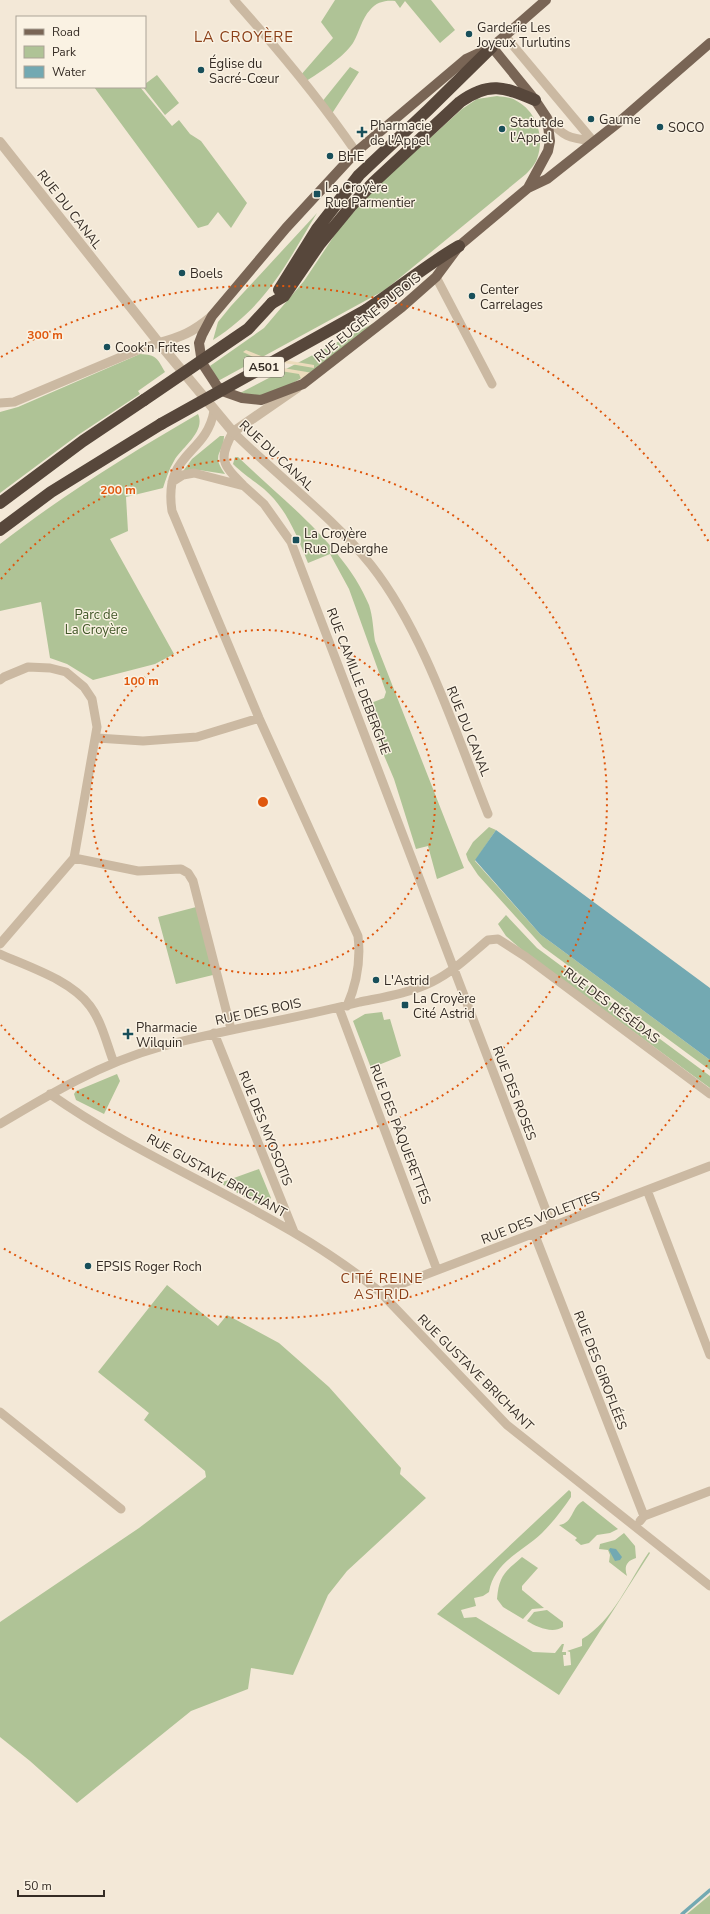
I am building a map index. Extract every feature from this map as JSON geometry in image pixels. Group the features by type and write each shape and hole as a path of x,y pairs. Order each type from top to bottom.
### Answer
{"highway":[{"path":"0,503 83,441 248,329 272,303 284,296 315,242 359,175 492,47"},
{"path":"315,242 374,182 460,102 474,92 487,89 507,89 535,100"},
{"name":"A501","path":"0,530 52,492 161,424 366,310 394,291 432,261 459,246"}],"main road":[{"path":"303,384 261,400 242,398 225,392 217,386 202,363 199,351 199,344 212,316 286,228 356,152 466,59 492,47 546,0"},
{"name":"RUE EUGÈNE DUBOIS","path":"303,384 382,325 436,277 459,246 528,188 547,179 593,141 619,122 710,43"},
{"path":"492,47 535,100 547,118 550,141 548,150 528,188"}],"street":[{"path":"234,0 288,60 331,115 356,152"},
{"path":"505,36 593,141"},
{"path":"547,118 560,133 572,138 593,141"},
{"name":"RUE DU CANAL","path":"0,142 214,411 233,432 339,530 371,565 396,601 428,663 488,814"},
{"path":"436,277 492,384"},
{"path":"0,403 14,402 140,349 185,336 197,329 212,316"},
{"name":"RUE EUGÈNE DUBOIS","path":"233,432 303,384"},
{"path":"214,411 211,424 207,432 181,461 172,482 170,498 176,522 259,718 358,936 359,949 354,990 343,1007"},
{"path":"233,432 223,453 223,459 226,468 244,486"},
{"name":"RUE CAMILLE DEBERGHE","path":"172,482 184,475 194,473 244,486 264,504 292,542 421,880 453,970"},
{"path":"0,680 4,676 28,667 50,668 66,672 84,688 92,699 97,718 97,738 74,858 0,944"},
{"path":"97,738 143,741 198,737 259,718"},
{"path":"74,858 138,871 181,869 188,873 193,881 231,1029"},
{"name":"RUE DES BOIS","path":"0,1124 50,1094 114,1063 158,1047 231,1029 343,1007 420,987 453,970 488,940 498,939"},
{"name":"RUE DES RÉSÉDAS","path":"498,939 526,957 710,1094"},
{"path":"0,954 63,983 78,992 95,1014 114,1063"},
{"name":"RUE DES ROSES","path":"453,970 552,1226"},
{"name":"RUE DES PÂQUERETTES","path":"343,1007 438,1270"},
{"name":"RUE DES MYOSOTIS","path":"214,1033 294,1232"},
{"name":"RUE GUSTAVE BRICHANT","path":"50,1094 92,1122 294,1232 361,1277 380,1292 507,1425 710,1586"},
{"name":"RUE DES VIOLETTES","path":"380,1292 710,1166"},
{"path":"647,1190 710,1356"},
{"name":"RUE DES GIROFLÉES","path":"534,1233 644,1516"},
{"path":"0,1412 121,1509"},
{"path":"636,1527 644,1516 710,1491"}],"green space":[{"path":"335,0 431,0 455,30 440,43 405,1 400,8 395,1 381,2 372,7 367,13 349,49 331,64 305,82 300,76 333,38 321,22"},
{"path":"350,67 359,72 331,115 321,103"},
{"path":"157,75 179,103 165,115 144,88 146,88 146,83"},
{"path":"95,88 141,88 172,126 179,120 190,134 201,141 247,203 231,228 218,212 208,225 198,228"},
{"path":"497,96 513,99 523,105 534,118 537,125 540,142 537,159 531,169 385,290 218,381 210,366 264,328 304,281 338,230 375,188 462,109 477,99"},
{"path":"317,213 284,267 261,298 248,313 232,327 213,340 218,322 231,306"},
{"path":"374,323 320,366 289,385 275,392 261,396 240,393"},
{"path":"140,354 150,355 156,358 165,372 138,391 140,394 78,435 0,493 0,412 18,407"},
{"name":"Parc de La Croyère","path":"198,414 200,421 199,427 192,439 174,461 163,488 126,497 128,531 110,539 174,654 155,664 93,680 67,664 50,658 41,602 0,611 0,544 97,476"},
{"path":"220,436 224,436 218,457 225,474 199,470 181,474 192,459"},
{"path":"235,457 238,457 311,525 329,544 359,584 369,605 375,641 464,868 437,879 428,846 416,849 394,779 363,706 384,698 386,692 349,589 330,554 308,563 290,523 279,505 264,489 233,464"},
{"path":"489,827 496,830 475,861 540,934 710,1060 710,1070 543,947 478,875 468,860 466,854 473,842"},
{"path":"200,906 217,974 176,984 158,917"},
{"path":"506,915 537,948 710,1076 710,1088 522,950 506,936 498,924"},
{"path":"382,1012 384,1020 390,1019 401,1056 371,1068 353,1021 365,1014"},
{"path":"117,1074 120,1081 104,1114 76,1100 74,1094 76,1091"},
{"path":"259,1169 271,1198 267,1205 259,1205 220,1183"},
{"path":"167,1285 218,1326 227,1315 279,1343 329,1387 401,1468 400,1474 426,1498 347,1571 328,1595 293,1675 251,1668 248,1689 191,1711 77,1803 30,1761 0,1737 0,1622 139,1528 206,1477 205,1471 144,1420 149,1413 98,1372"},
{"path":"569,1490 571,1492 571,1497 561,1511 542,1533 503,1565 492,1582 489,1592 483,1596 474,1598 476,1606 461,1610 464,1618 476,1617 533,1652 555,1653 562,1644 564,1644 562,1652 566,1652 566,1655 563,1655 564,1666 571,1665 570,1652 567,1651 582,1646 582,1639 603,1622 619,1601 559,1695 437,1614"},
{"path":"583,1501 618,1529 610,1533 597,1535 589,1543 581,1545 575,1540 577,1538 559,1525 564,1524 570,1518 576,1507"},
{"path":"624,1533 635,1546 636,1558 630,1561 626,1567 627,1576 609,1562 610,1555 608,1550 599,1549 600,1544 615,1540"},
{"path":"649,1552 650,1553 622,1597 642,1563"},
{"path":"522,1557 538,1568 522,1586 522,1590 544,1608 532,1609 523,1619 503,1607 497,1599 501,1579"},
{"path":"547,1610 563,1622 563,1627 549,1630 527,1621 534,1612"},
{"path":"710,1895 710,1914 687,1914"}],"shaded area":[{"path":"246,350 261,356 314,365 314,368 255,358 243,352"},
{"path":"252,362 313,373 302,381 299,374 256,367 251,365"}],"water":[{"path":"496,830 710,988 710,1060 540,934 475,860"},
{"path":"610,1548 616,1549 622,1557 620,1560 615,1561 609,1550"}],"waterway":[{"path":"682,1914 710,1890"}],"place":[{"name":"Garderie Les Joyeux Turlutins","path":"469,34"},
{"name":"Église du Sacré-Cœur","path":"201,70"},
{"name":"Gaume","path":"591,119"},
{"name":"SOCO","path":"660,127"},
{"name":"Statut de l'Appel","path":"502,129"},
{"name":"Pharmacie de l'Appel","path":"362,132"},
{"name":"BHE","path":"330,156"},
{"name":"La Croyère Rue Parmentier","path":"317,194"},
{"name":"Boels","path":"182,273"},
{"name":"Center Carrelages","path":"472,296"},
{"name":"Cook'n Frites","path":"107,347"},
{"name":"La Croyère Rue Deberghe","path":"296,540"},
{"name":"L'Astrid","path":"376,980"},
{"name":"La Croyère Cité Astrid","path":"405,1005"},
{"name":"Pharmacie Wilquin","path":"128,1034"},
{"name":"EPSIS Roger Roch","path":"88,1266"}],"district":[{"name":"LA CROYÈRE","path":"244,37"},
{"name":"CITÉ REINE ASTRID","path":"382,1286"}]}
